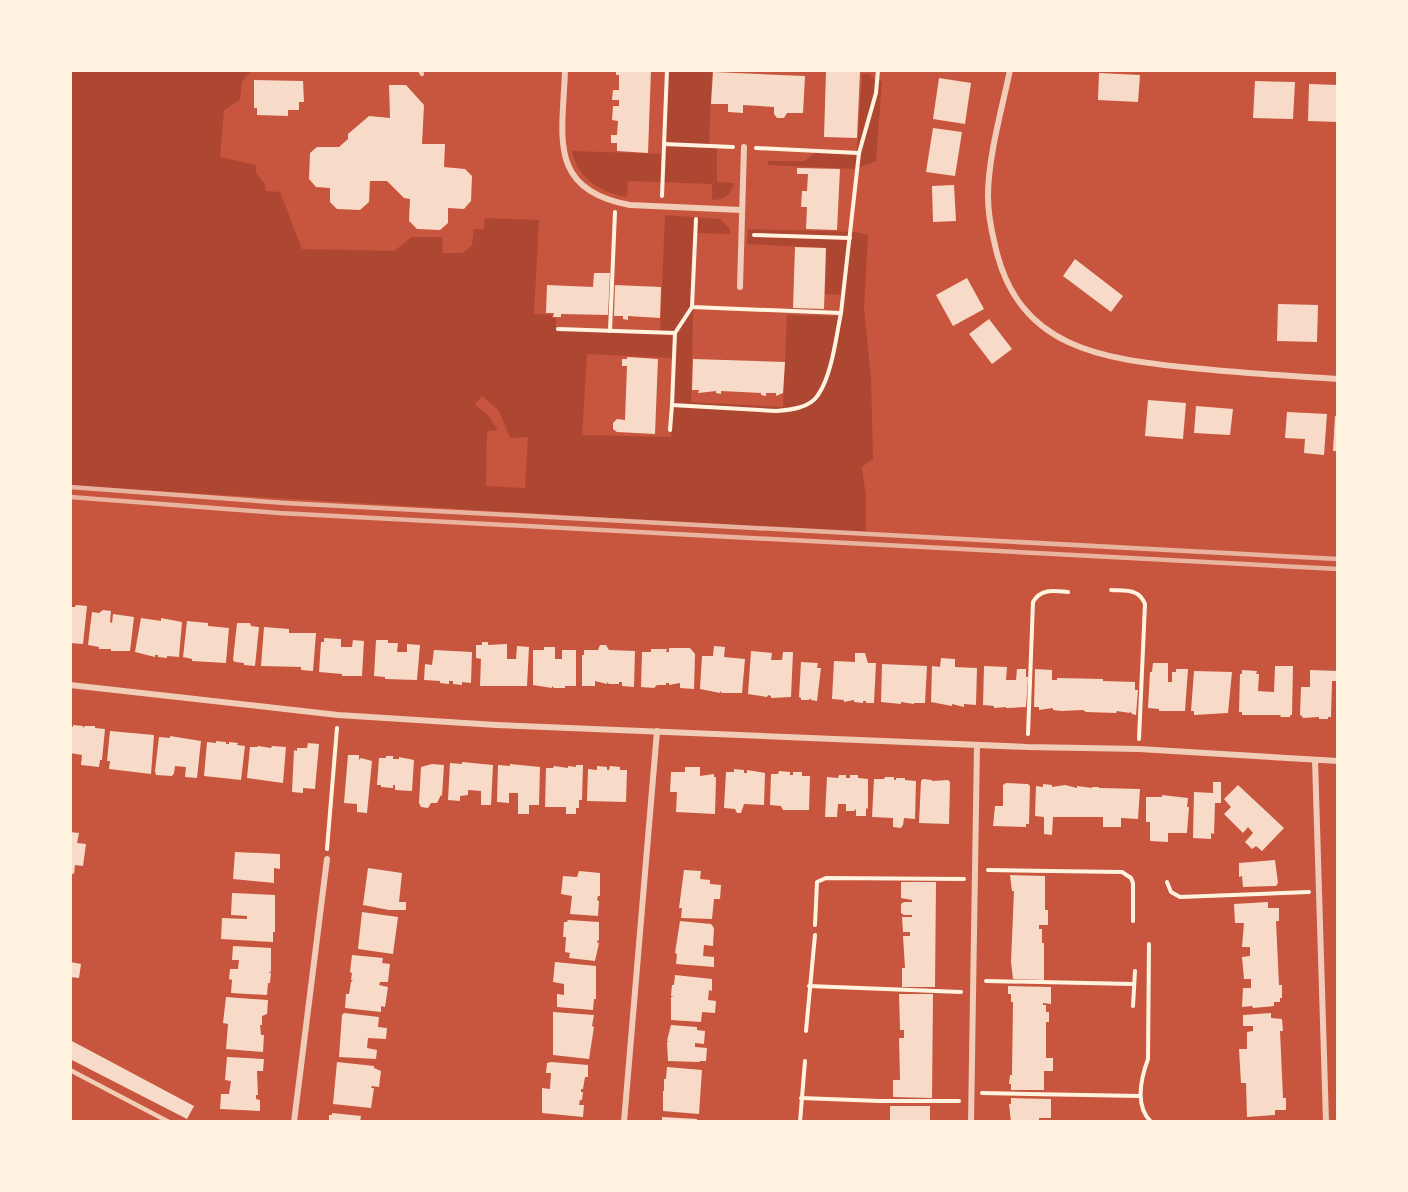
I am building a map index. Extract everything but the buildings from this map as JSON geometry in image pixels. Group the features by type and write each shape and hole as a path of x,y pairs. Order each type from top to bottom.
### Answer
{"street":[{"path":"565,70 561,142 568,165 574,175 591,192 615,203 742,210"},
{"path":"1010,70 989,177 990,223 999,265 1006,283 1016,299 1036,322 1053,335 1074,346 1110,357 1228,371 1338,379"},
{"path":"740,287 744,147"},
{"path":"70,685 338,715 496,725 1028,747 1139,749 1338,761"},
{"path":"624,1122 657,731"},
{"path":"971,1122 977,745"},
{"path":"1315,760 1326,1122"},
{"path":"294,1122 327,859"}],"lane":[{"path":"70,1070 169,1122"}],"path":[{"path":"662,207 667,70"},
{"path":"672,405 776,411 791,410 809,403 818,396 826,376 841,313 859,153 876,93 878,70"},
{"path":"664,144 859,153"},
{"path":"610,331 615,203"},
{"path":"670,430 675,333 692,307 696,208"},
{"path":"741,234 850,238"},
{"path":"692,307 841,313"},
{"path":"558,329 675,333"},
{"path":"1111,590 1135,591 1145,604 1139,749"},
{"path":"1028,747 1033,602 1046,591 1068,592"},
{"path":"327,859 338,715"},
{"path":"975,870 1122,872 1131,878 1133,884 1133,921"},
{"path":"815,925 817,882 826,878 975,879"},
{"path":"1167,882 1171,892 1180,897 1319,892"},
{"path":"806,1031 814,935"},
{"path":"1149,944 1148,1059 1142,1076 1140,1096 1142,1107 1149,1120"},
{"path":"1133,1006 1135,970"},
{"path":"973,981 1133,984"},
{"path":"809,986 973,993"},
{"path":"800,1122 805,1061"},
{"path":"971,1093 1140,1096"},
{"path":"801,1098 971,1101"}],"shaded area":[{"path":"70,71 251,71 242,82 240,100 224,110 220,157 256,165 256,173 265,184 266,191 280,192 302,249 394,251 412,237 442,237 443,253 463,253 472,245 474,229 484,229 485,218 539,220 534,314 552,315 552,318 556,318 556,330 660,333 665,215 720,219 729,228 731,234 695,233 691,402 783,407 787,315 838,316 841,295 825,294 826,248 747,244 748,229 855,232 868,235 864,309 871,377 873,459 862,467 866,498 866,533 71,486","holes":["587,354 673,358 671,437 582,435","482,396 499,411 510,438 528,437 525,488 486,486 487,431 498,430 488,415 475,405"]},
{"path":"667,71 712,71 709,146 717,146 717,182 734,183 729,194 723,198 712,200 712,184 628,181 627,197 618,195 592,183 585,177 575,161 572,151 664,154"},
{"path":"862,74 870,74 875,81 882,81 876,161 856,169 768,165 768,161 804,161 815,153 854,155 857,148"}],"railway":[{"path":"70,487 285,503 1338,559"},
{"path":"70,497 279,513 1338,569"}]}
